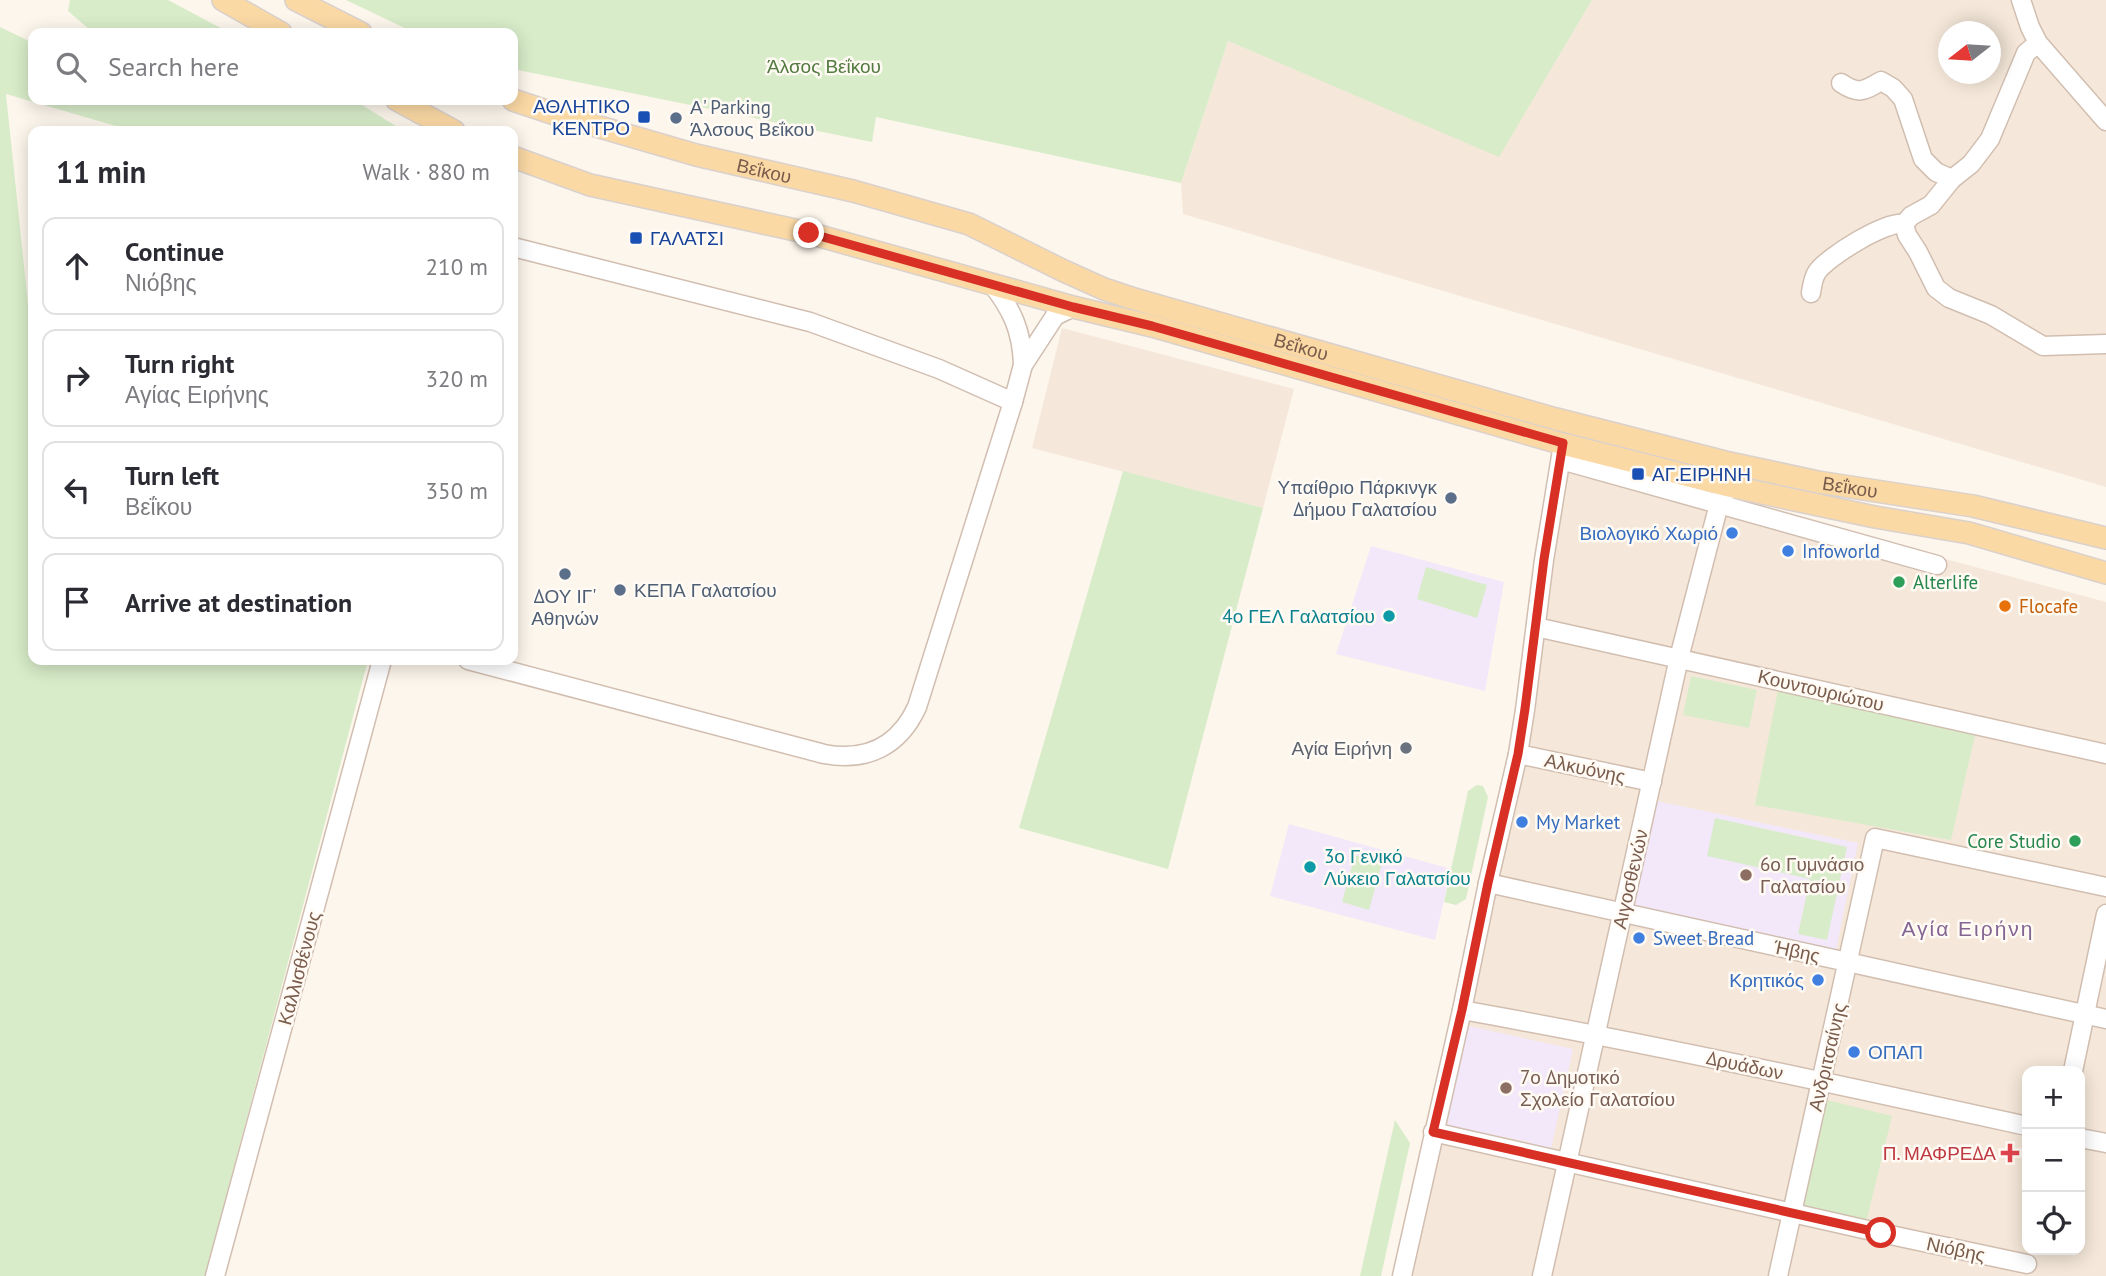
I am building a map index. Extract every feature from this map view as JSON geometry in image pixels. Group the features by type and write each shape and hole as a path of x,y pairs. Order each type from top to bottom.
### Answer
{"main road":[{"path":"222,0 272,28"},
{"path":"296,0 352,28"},
{"name":"Βεΐκου","path":"518,102 696,155 853,191 970,224 1064,271 1122,295 1556,419 1725,462 1818,482 1973,506 2106,538"},
{"path":"406,105 445,126"},
{"name":"Βεΐκου","path":"518,160 590,185 809,233 1073,307 1152,326 1562,452 1724,495 1969,533 2106,573"}],"street":[{"path":"2021,0 2038,43 2106,121"},
{"path":"1904,224 1911,216 1931,205 1952,179 1971,164 1990,139 2026,53 2038,43"},
{"path":"1841,83 1852,90 1860,91 1881,81 1893,88 1903,99 1923,159 1936,172 1952,179"},
{"path":"1811,293 1816,273 1823,264 1874,231 1899,223 1904,224"},
{"path":"1904,224 1907,235 1936,288 1949,298 1990,315 2043,346 2106,344"},
{"path":"518,248 810,322 939,369 1013,402"},
{"path":"991,283 1009,306 1015,321 1023,365"},
{"path":"487,665 824,754 854,755 886,746 905,730 917,707 1023,365 1055,316 1073,307"},
{"path":"1402,1276 1518,754 1544,559 1562,452"},
{"path":"1724,495 1937,565"},
{"name":"Αιγοσθενών","path":"1542,1276 1679,658 1724,495"},
{"name":"Κουντουριώτου","path":"1536,626 2106,754"},
{"name":"Καλλισθένους","path":"215,1276 382,665"},
{"name":"Αλκυόνης","path":"1518,754 1651,782"},
{"name":"Ανδριτσαίνης","path":"1778,1276 1875,838 2106,887"},
{"name":"Ήβης","path":"1488,883 2106,1019"},
{"path":"2074,1066 2106,914"},
{"name":"Δρυάδων","path":"1462,1010 1596,1034 2022,1125"},
{"name":"Νιόβης","path":"1433,1132 2027,1263"},
{"path":"2085,1139 2106,1143"}],"shaded area":[{"path":"1592,0 2106,0 2106,487 1183,214 1181,183 1228,41 1499,156"},
{"path":"1062,328 1294,389 1263,508 1032,448"},
{"path":"1565,457 2106,602 2106,1276 1399,1276 1537,642"},
{"path":"1371,546 1504,582 1485,691 1336,654"},
{"name":"6ο Γυμνάσιο Γαλατσίου","path":"1657,801 1858,843 1836,950 1634,908"},
{"path":"1289,824 1451,869 1435,940 1270,896"},
{"name":"7ο Δημοτικό Σχολείο Γαλατσίου","path":"1460,1024 1573,1049 1550,1153 1530,1146 1529,1142 1489,1134 1488,1139 1439,1126"}],"green space":[{"path":"70,0 168,0 221,28 88,28 68,11"},
{"name":"Άλσος Βεΐκου","path":"346,0 1592,0 1499,157 1228,41 1181,183 876,117 872,142 518,70 518,28 405,28"},
{"path":"0,27 28,41 28,100 6,94 28,304 28,665 367,665 205,1276 0,1276"},
{"path":"44,105 362,105 396,126 116,126"},
{"path":"1123,471 1263,508 1168,869 1019,828"},
{"path":"1426,567 1487,585 1477,618 1417,599"},
{"path":"1691,676 1757,690 1749,728 1683,715"},
{"path":"1778,690 1976,731 1951,840 1755,805"},
{"path":"1477,785 1483,786 1488,797 1466,899 1456,905 1444,902 1468,791"},
{"path":"1715,818 1847,847 1827,940 1798,934 1810,879 1707,856"},
{"path":"1355,855 1382,863 1369,910 1342,902"},
{"path":"1827,1100 1892,1116 1866,1223 1801,1207"},
{"path":"1395,1120 1410,1143 1381,1276 1360,1276"}],"place":[{"name":"ΑΘΛΗΤΙΚΟ ΚΕΝΤΡΟ","path":"644,117"},
{"name":"Α' Parking Άλσους Βεΐκου","path":"676,118"},
{"name":"ΓΑΛΑΤΣΙ","path":"636,238"},
{"name":"ΑΓ.ΕΙΡΗΝΗ","path":"1638,474"},
{"name":"Υπαίθριο Πάρκινγκ Δήμου Γαλατσίου","path":"1451,498"},
{"name":"Βιολογικό Χωριό","path":"1732,533"},
{"name":"Infoworld","path":"1788,551"},
{"name":"ΔΟΥ ΙΓ' Αθηνών","path":"565,574"},
{"name":"Alterlife","path":"1899,582"},
{"name":"ΚΕΠΑ Γαλατσίου","path":"620,590"},
{"name":"Flocafe","path":"2005,606"},
{"name":"4ο ΓΕΛ Γαλατσίου","path":"1389,616"},
{"name":"Αγία Ειρήνη","path":"1406,748"},
{"name":"My Market","path":"1522,822"},
{"name":"Core Studio","path":"2075,841"},
{"name":"3ο Γενικό Λύκειο Γαλατσίου","path":"1310,867"},
{"name":"6ο Γυμνάσιο Γαλατσίου","path":"1746,875"},
{"name":"Sweet Bread","path":"1639,938"},
{"name":"Κρητικός","path":"1818,980"},
{"name":"ΟΠΑΠ","path":"1854,1052"},
{"name":"7ο Δημοτικό Σχολείο Γαλατσίου","path":"1506,1088"},
{"name":"Π. ΜΑΦΡΕΔΑ","path":"2010,1153"}],"district":[{"name":"Αγία Ειρήνη","path":"1968,929"}],"route":[{"path":"809,233 1073,307 1152,326 1563,443 1544,559 1518,754 1433,1132 1881,1233"}]}
